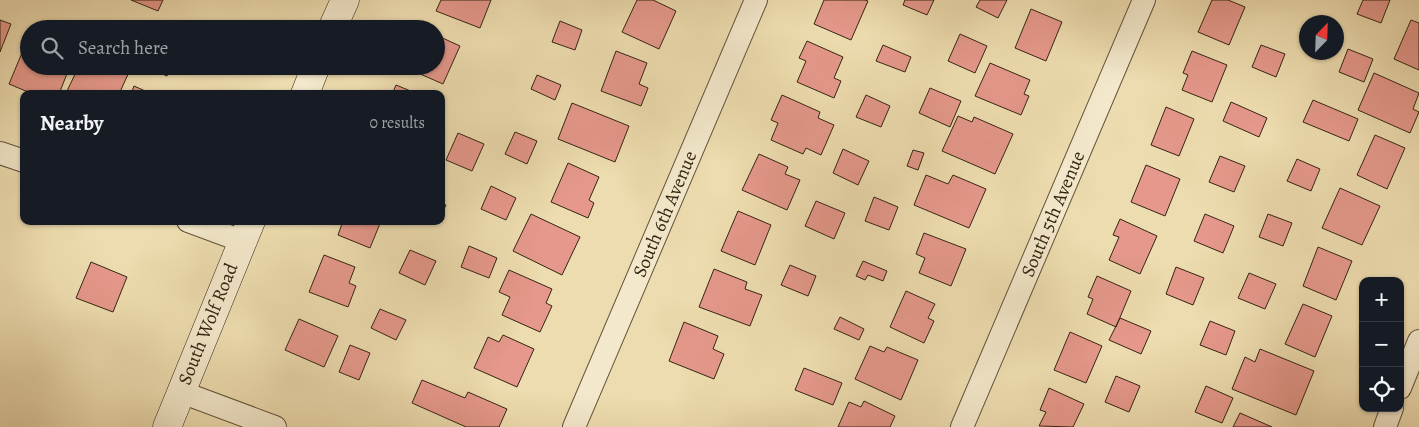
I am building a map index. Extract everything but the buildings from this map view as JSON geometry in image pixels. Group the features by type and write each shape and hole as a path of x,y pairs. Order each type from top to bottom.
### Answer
{"main road":[{"path":"336,20 344,0"},
{"path":"307,90 312,75"},
{"name":"South Wolf Road","path":"166,427 246,231"}],"street":[{"name":"South 6th Avenue","path":"574,427 756,0"},
{"name":"South 5th Avenue","path":"962,427 1144,0"},
{"path":"0,153 20,160"},
{"path":"211,225 246,231"},
{"path":"1404,378 1419,341"},
{"path":"181,392 275,427"},
{"path":"1385,427 1391,412"}]}
